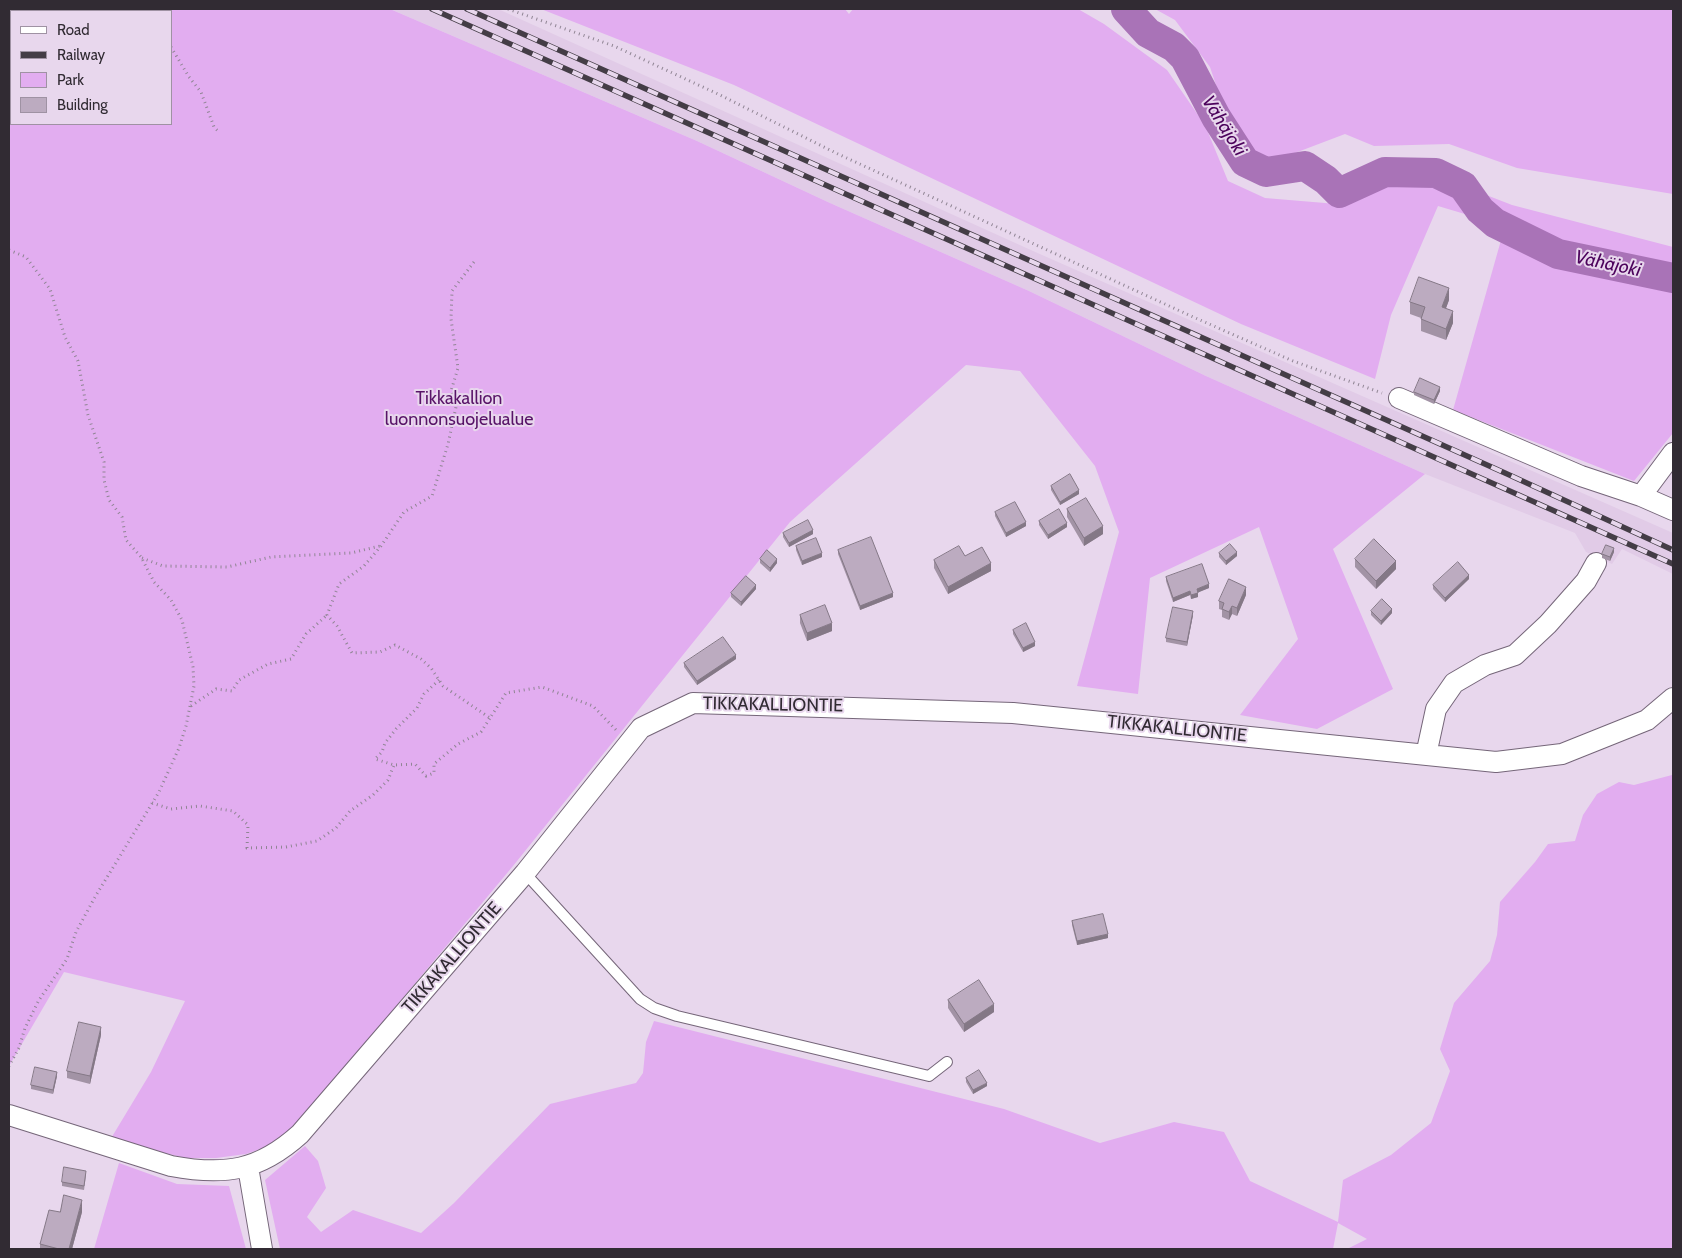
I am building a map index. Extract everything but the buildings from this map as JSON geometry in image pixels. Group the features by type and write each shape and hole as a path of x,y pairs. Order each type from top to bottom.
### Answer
{"street":[{"path":"1400,398 1581,476 1641,496 1673,510"},
{"path":"1641,496 1673,453"},
{"path":"1426,755 1436,710 1454,683 1485,665 1515,655 1548,624 1586,581 1596,563"},
{"name":"TIKKAKALLIONTIE","path":"9,1115 171,1166 191,1170 231,1170 248,1167 268,1159 283,1150 300,1134 525,873 641,728 693,703 1013,713 1496,762 1562,754 1647,720 1673,698"},
{"path":"248,1167 262,1249"}],"lane":[{"path":"525,873 640,999 654,1008 677,1016 929,1076 947,1062"}],"path":[{"path":"508,9 614,46 718,94 838,154 1293,362 1400,398"},
{"path":"172,49 189,77 201,92 214,127 220,133"},
{"path":"9,250 26,257 50,289 65,337 78,362 88,415 104,462 104,480 109,500 122,518 126,540 141,558 154,582 171,600 182,620 193,668 194,686 191,706 179,748 159,792 95,896 76,932 67,959 39,1000 25,1028 20,1048 9,1066"},
{"path":"191,706 216,689 232,691 239,680 268,664 291,659 306,634 327,615 339,584 364,566 404,512 432,496 448,444 456,407 452,391 458,368 451,320 452,291 474,262"},
{"path":"141,558 162,566 227,567 271,557 351,553 380,546"},
{"path":"327,615 337,626 352,652 380,652 395,644 431,668 443,686 490,718"},
{"path":"439,680 424,694 417,708 396,729 385,743 382,752 375,759 394,765 415,764 426,776 434,774 434,764 458,744 481,732 506,693 542,687 593,706 629,743"},
{"path":"152,803 171,810 200,806 233,811 248,825 247,848 286,847 317,841 336,828 350,811 373,795 388,780 394,765"}],"shaded area":[{"path":"390,9 498,9 1033,251 1673,533 1673,574 1622,549 1612,564 1586,552 1575,533 1425,474 1206,376 1029,291 830,203 697,141"}],"green space":[{"name":"Tikkakallion luonnonsuojelualue","path":"9,9 390,9 697,141 830,203 1029,291 1206,376 1425,474 1333,549 1393,689 1317,729 1240,715 1298,639 1259,527 1150,578 1138,694 1077,686 1119,532 1095,466 1020,371 966,365 790,522 513,866 297,1125 275,1144 246,1154 216,1158 186,1158 110,1140 151,1072 185,1001 64,972 9,1066"},
{"path":"541,9 845,9 849,14 853,9 1078,9 1104,24 1167,70 1205,125 1228,181 1265,198 1337,204 1368,167 1440,177 1512,205 1673,247 1673,433 1634,481 1453,410 1505,226 1438,206 1391,315 1375,379 1241,324 734,85"},
{"path":"1155,9 1673,9 1673,194 1517,168 1449,144 1374,146 1345,134 1287,156 1255,158 1229,124 1210,67 1175,20"},
{"path":"1672,775 1673,1249 1347,1249 1367,1239 1338,1223 1333,1249 280,1249 265,1180 305,1146 318,1161 326,1188 307,1217 321,1232 353,1210 421,1233 454,1203 550,1104 636,1083 643,1073 646,1042 654,1021 1004,1109 1100,1143 1174,1122 1224,1132 1250,1181 1338,1222 1343,1180 1391,1155 1431,1123 1450,1071 1440,1049 1454,1003 1490,961 1497,935 1500,902 1548,844 1575,841 1583,815 1597,794 1619,782 1634,785"},
{"path":"119,1163 177,1184 229,1186 246,1249 94,1249"}],"waterway":[{"name":"Vähäjoki","path":"1126,9 1148,33 1174,47 1185,58 1216,117 1245,162 1266,172 1305,166 1326,180 1339,193 1385,172 1436,173 1463,186 1480,210 1495,223 1558,254 1673,278"}],"railway":[{"path":"432,9 1673,564"},
{"path":"467,9 1673,550"}]}
